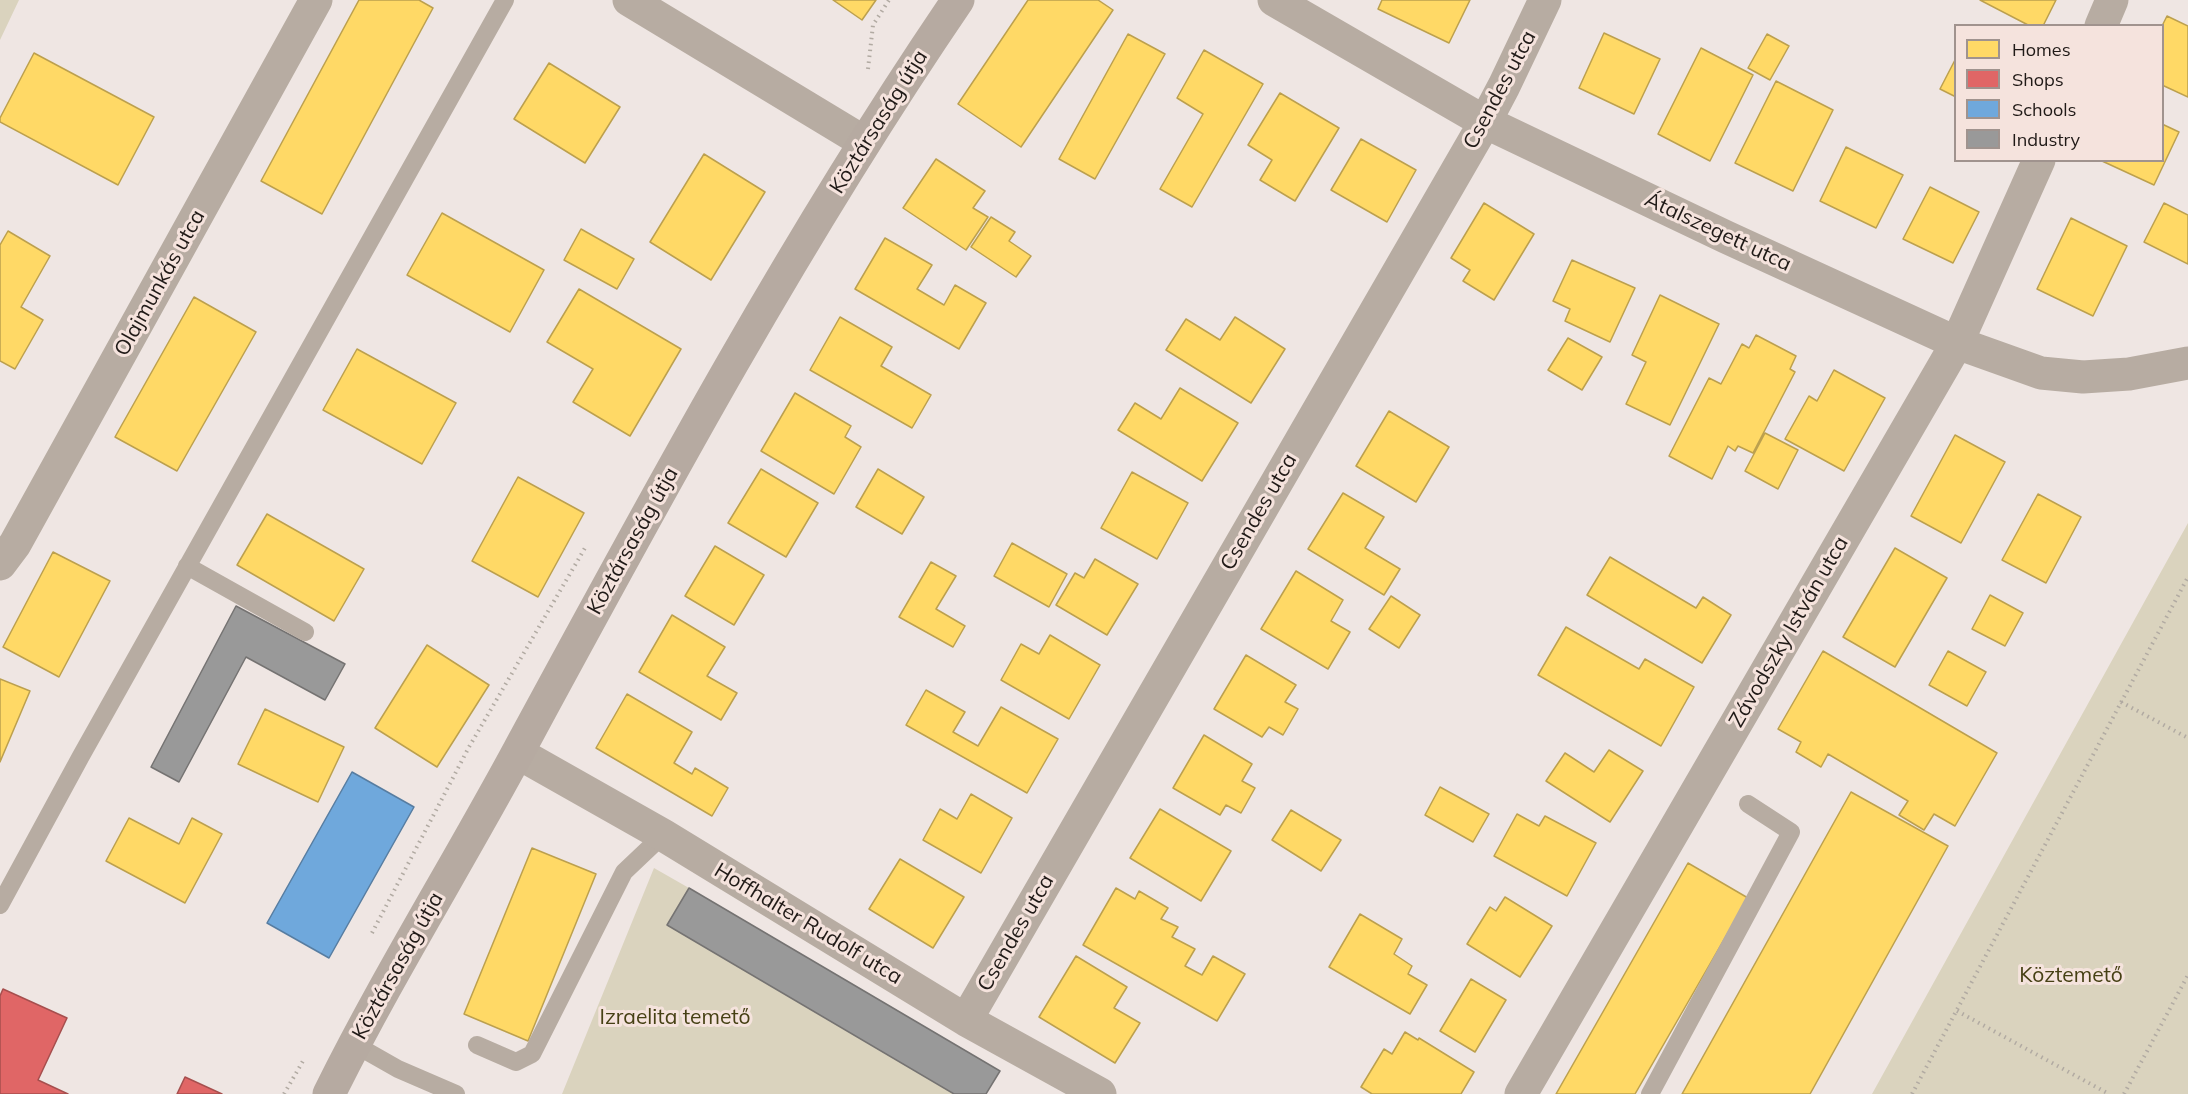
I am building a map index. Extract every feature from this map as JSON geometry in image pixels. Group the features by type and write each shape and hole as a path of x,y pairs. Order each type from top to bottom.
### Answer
{"street":[{"name":"Olajmunkás utca","path":"0,564 15,544 316,0"},
{"path":"629,0 864,142"},
{"name":"Köztársaság útja","path":"329,1094 354,1044 518,753 631,541 797,253 864,142 958,0"},
{"name":"Átalszegett utca","path":"1274,0 1485,122 1726,237 1957,342 2041,373 2083,377 2129,374 2188,363"},
{"name":"Csendes utca","path":"966,1020 1485,122 1545,0"},
{"path":"2102,24 2112,0"},
{"name":"Závodszky István utca","path":"1521,1094 1957,342 2038,162"},
{"name":"Hoffhalter Rudolf utca","path":"518,753 663,835 966,1020 1100,1094"}],"lane":[{"path":"0,905 187,566 505,0"},
{"path":"187,566 305,632"},
{"path":"1650,1094 1791,832 1748,804"},
{"path":"477,1045 516,1062 532,1054 624,872 663,835"},
{"path":"354,1044 399,1069 456,1094"}],"path":[{"path":"1912,1094 2188,577"},
{"path":"2121,702 2188,738"},
{"path":"2124,1094 2188,975"},
{"path":"1957,1011 2109,1094"}],"green space":[{"path":"0,0 19,0 0,40"},
{"name":"Köztemető","path":"2188,523 2188,1094 1872,1094"},
{"name":"Izraelita temető","path":"654,868 689,888 667,925 954,1094 562,1094"}],"building: Homes":[{"path":"359,0 419,0 433,8 322,214 261,181"},
{"path":"833,0 876,0 862,20"},
{"path":"1028,0 1098,0 1113,10 1021,147 958,104"},
{"path":"1382,0 1470,0 1449,43 1378,9"},
{"path":"1980,0 2056,0 2044,24 2026,24"},
{"path":"2167,16 2188,26 2188,97 2164,86 2163,24"},
{"path":"1604,33 1660,59 1634,114 1579,88"},
{"path":"1128,34 1165,54 1095,179 1059,159"},
{"path":"1767,34 1789,46 1770,80 1748,68"},
{"path":"1701,48 1753,75 1710,161 1658,134"},
{"path":"1204,50 1263,84 1192,207 1160,189 1203,114 1177,98"},
{"path":"34,53 154,117 118,185 0,122"},
{"path":"1954,62 1954,96 1940,89"},
{"path":"549,63 620,107 585,163 514,119"},
{"path":"1776,81 1833,110 1793,191 1735,163"},
{"path":"1280,93 1339,128 1295,201 1260,180 1272,160 1248,145"},
{"path":"2164,125 2179,132 2154,185 2104,162 2164,162"},
{"path":"1361,139 1416,170 1387,222 1331,190"},
{"path":"1846,147 1903,175 1876,228 1820,201"},
{"path":"704,154 765,192 711,280 650,242"},
{"path":"936,159 985,191 973,208 988,217 966,250 903,208"},
{"path":"1930,187 1979,212 1953,263 1903,239"},
{"path":"1484,203 1534,234 1494,300 1463,281 1470,270 1451,258"},
{"path":"2164,203 2188,215 2188,264 2144,242"},
{"path":"442,213 544,270 510,332 407,275"},
{"path":"991,217 1015,232 1009,241 1031,256 1016,277 971,247"},
{"path":"2071,218 2127,246 2093,316 2037,289"},
{"path":"581,229 634,259 617,289 564,260"},
{"path":"8,231 50,256 21,307 43,320 15,369 0,361 0,245"},
{"path":"885,238 932,265 917,289 944,305 955,285 986,303 959,349 855,289"},
{"path":"1572,260 1635,288 1610,342 1565,321 1570,309 1553,301"},
{"path":"579,289 681,349 630,436 573,402 593,369 547,342"},
{"path":"1660,295 1719,324 1670,425 1626,404 1646,362 1632,355"},
{"path":"194,297 256,332 177,471 115,437"},
{"path":"840,317 892,347 881,366 931,395 912,428 810,370"},
{"path":"1235,317 1285,349 1251,403 1166,350 1186,319 1220,340"},
{"path":"1756,335 1796,356 1790,369 1795,372 1753,453 1738,446 1735,451 1728,446 1712,479 1669,456 1709,378 1721,384 1742,344 1749,348"},
{"path":"1568,338 1602,357 1582,390 1548,370"},
{"path":"357,349 456,403 422,464 323,410"},
{"path":"1834,370 1885,398 1844,471 1785,439 1809,396 1817,401"},
{"path":"1180,388 1238,423 1202,481 1118,430 1135,403 1161,419"},
{"path":"795,393 851,426 845,437 861,447 834,494 761,451"},
{"path":"1389,411 1449,447 1416,502 1356,466"},
{"path":"1765,433 1798,450 1778,489 1745,471"},
{"path":"1955,435 2005,462 1961,543 1911,516"},
{"path":"761,469 818,503 786,557 728,523"},
{"path":"878,469 924,497 902,534 856,507"},
{"path":"1132,472 1188,503 1157,559 1101,528"},
{"path":"518,477 584,513 538,597 472,561"},
{"path":"1343,493 1384,517 1365,548 1400,569 1384,595 1308,549"},
{"path":"2038,494 2081,517 2046,583 2002,560"},
{"path":"267,514 364,569 334,621 237,565"},
{"path":"1012,543 1067,574 1049,607 994,576"},
{"path":"715,546 764,575 734,625 685,596"},
{"path":"1895,548 1947,578 1895,667 1843,637"},
{"path":"53,552 110,581 59,677 3,647"},
{"path":"1610,557 1696,608 1703,597 1731,615 1702,663 1587,595"},
{"path":"1095,559 1138,584 1107,635 1056,605 1075,573 1084,578"},
{"path":"931,562 956,576 936,609 965,626 953,647 899,617"},
{"path":"1296,571 1343,600 1331,621 1350,632 1328,669 1261,629"},
{"path":"1990,595 2023,613 2005,646 1972,629"},
{"path":"1391,596 1420,615 1399,648 1369,629"},
{"path":"672,615 725,647 707,676 737,693 721,720 639,672"},
{"path":"1566,627 1639,669 1645,659 1694,687 1661,746 1538,675"},
{"path":"1050,635 1100,665 1069,719 1001,680 1021,644 1039,654"},
{"path":"427,645 489,685 437,767 375,728"},
{"path":"1823,651 1997,753 1955,826 1934,814 1924,830 1899,815 1908,801 1828,754 1821,767 1796,752 1801,742 1778,729"},
{"path":"1948,651 1986,672 1967,706 1929,685"},
{"path":"1246,655 1296,685 1285,702 1298,709 1283,735 1269,727 1262,737 1214,709"},
{"path":"0,679 30,691 0,762"},
{"path":"926,690 965,712 953,732 978,746 1001,707 1058,739 1027,793 906,725"},
{"path":"627,694 692,732 674,763 692,774 695,768 728,788 712,816 596,748"},
{"path":"265,709 344,747 318,802 238,764"},
{"path":"1204,735 1252,764 1242,781 1255,788 1241,813 1226,805 1220,815 1173,788"},
{"path":"1609,750 1643,771 1610,822 1546,781 1565,753 1594,772"},
{"path":"1440,787 1489,814 1473,842 1425,815"},
{"path":"1851,792 1948,846 1810,1094 1682,1094"},
{"path":"971,794 1012,818 981,873 923,840 940,809 957,819"},
{"path":"1160,809 1231,851 1201,901 1130,858"},
{"path":"1291,810 1341,840 1321,871 1272,840"},
{"path":"1517,814 1539,826 1545,816 1596,843 1567,896 1494,856"},
{"path":"129,818 179,844 192,818 222,834 185,903 106,861"},
{"path":"532,848 596,874 528,1041 464,1014"},
{"path":"900,859 964,897 933,948 869,909"},
{"path":"1688,863 1748,898 1635,1094 1556,1094"},
{"path":"1116,888 1135,899 1139,891 1168,908 1161,919 1178,927 1172,937 1195,949 1185,966 1202,975 1213,956 1245,974 1217,1021 1083,945"},
{"path":"1505,897 1552,926 1520,977 1467,944 1490,907 1496,911"},
{"path":"1360,914 1402,939 1394,954 1412,966 1408,974 1427,985 1410,1014 1329,967"},
{"path":"1076,956 1127,987 1114,1008 1140,1023 1115,1063 1039,1017"},
{"path":"1471,979 1506,1000 1475,1052 1440,1031"},
{"path":"1405,1032 1418,1040 1419,1038 1474,1072 1461,1094 1372,1094 1361,1087 1384,1049 1392,1054"}],"building: Shops":[{"path":"3,989 67,1018 38,1080 68,1094 0,1094 0,996"},
{"path":"185,1077 222,1094 177,1094"}],"building: Schools":[{"path":"352,772 414,807 329,958 267,923"}],"building: Industry":[{"path":"236,606 345,664 325,700 246,657 179,782 151,767"},
{"path":"689,888 1000,1071 986,1094 954,1094 667,925"}]}
